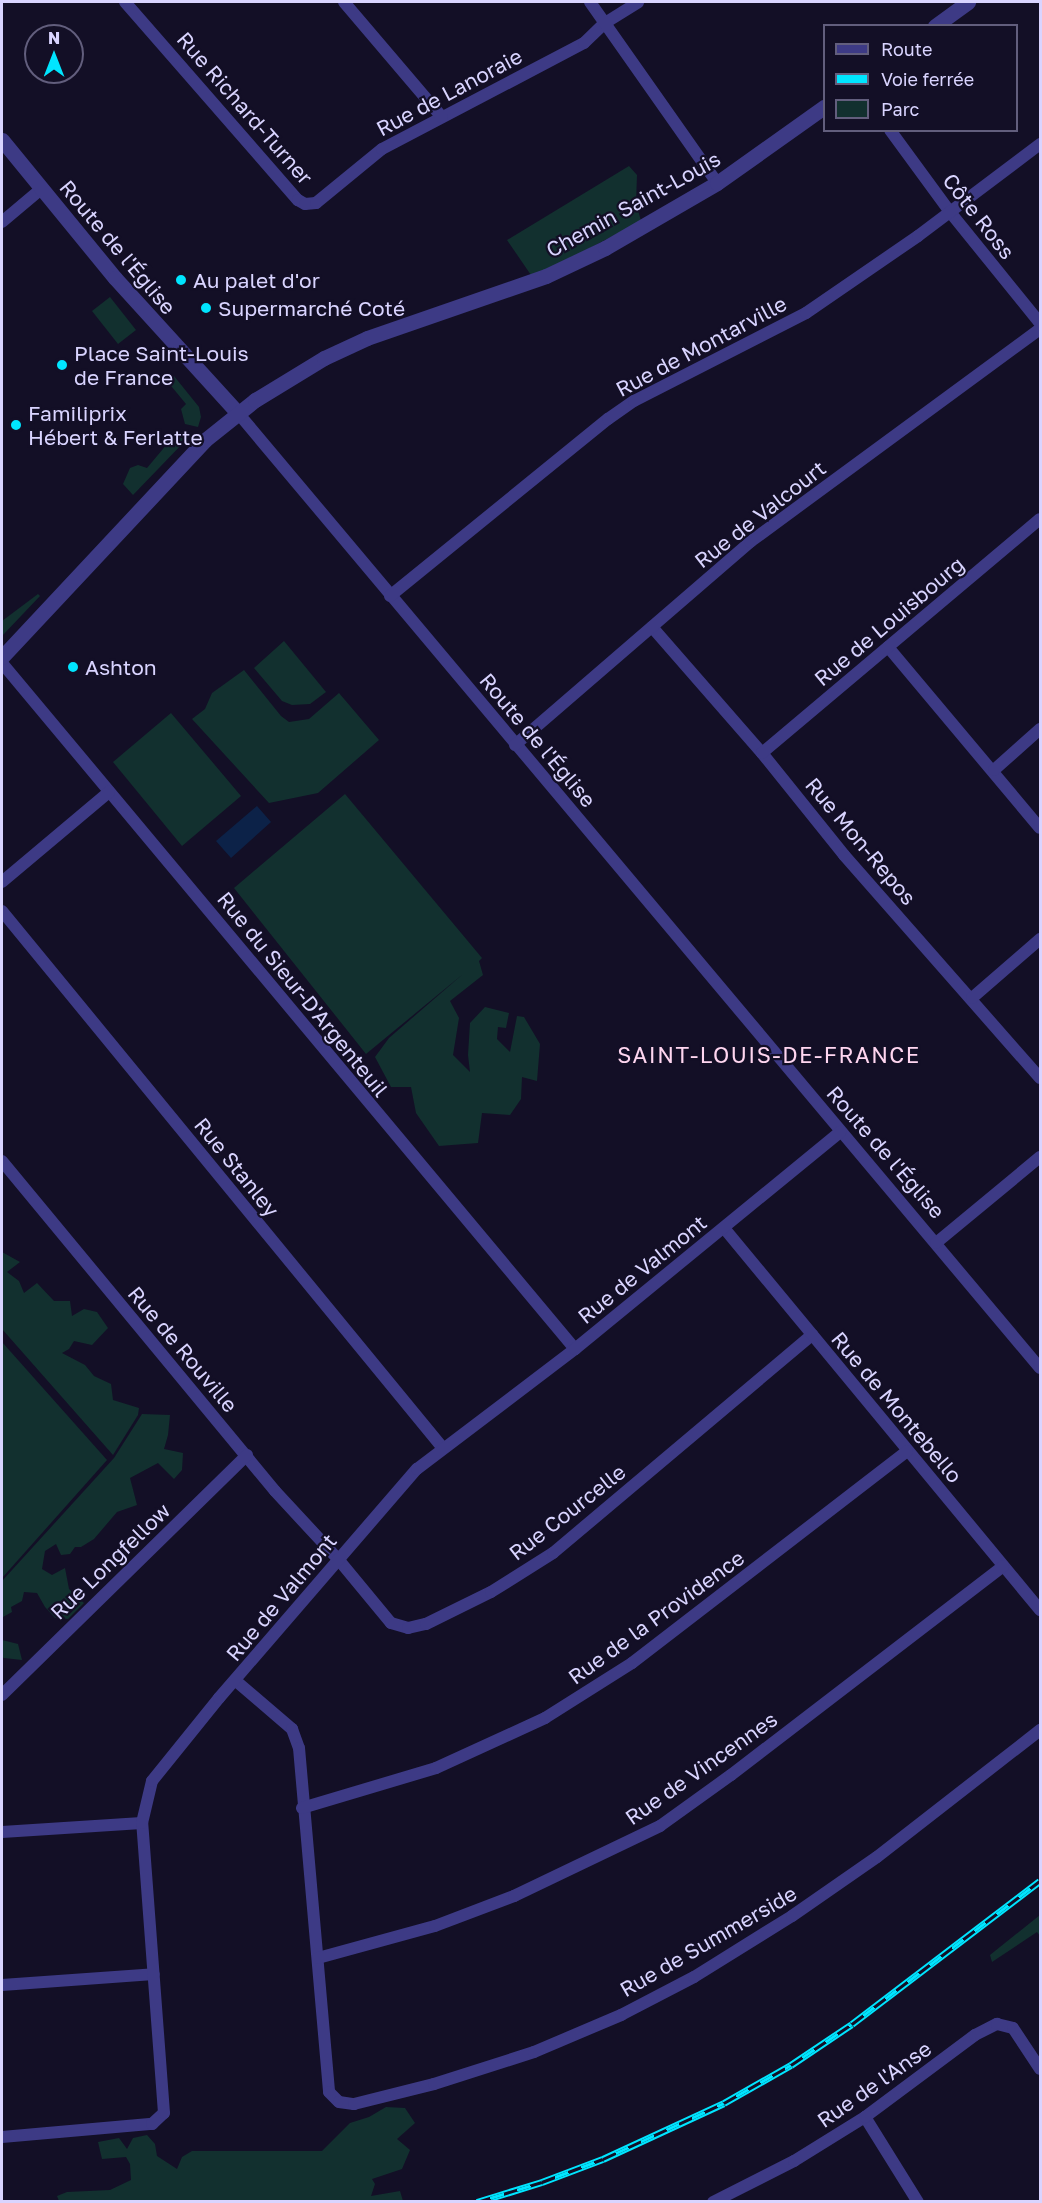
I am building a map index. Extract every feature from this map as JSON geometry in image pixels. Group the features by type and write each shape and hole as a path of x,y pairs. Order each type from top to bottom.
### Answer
{"street":[{"name":"Rue Richard-Turner","path":"125,2 298,200 305,204 316,203"},
{"path":"344,2 442,117"},
{"path":"590,2 717,183"},
{"name":"Rue de Lanoraie","path":"316,203 382,149 584,44 606,23 638,2"},
{"path":"938,24 968,2"},
{"name":"Chemin Saint-Louis","path":"2,657 205,441 238,413 280,383 324,358 409,323 546,276 606,248 717,183 823,108"},
{"name":"Côte Ross","path":"891,132 950,212 1041,323"},
{"name":"Route de l'Église","path":"2,140 115,278 238,413 514,745 1041,1368"},
{"name":"Rue de Montarville","path":"390,596 608,418 634,401 806,313 950,212 1041,144"},
{"path":"2,222 41,189"},
{"name":"Rue de Valcourt","path":"514,745 750,542 1041,329"},
{"name":"Rue de Louisbourg","path":"762,753 1041,519"},
{"name":"Rue Mon-Repos","path":"652,627 762,753 844,855 1041,1078"},
{"path":"888,647 1041,828"},
{"name":"Rue du Sieur-D'Argenteuil","path":"2,663 575,1349"},
{"path":"994,770 1041,729"},
{"path":"2,882 109,792"},
{"name":"Rue Stanley","path":"2,911 442,1448"},
{"path":"972,998 1041,939"},
{"name":"Rue de Valmont","path":"2,2137 152,2124 164,2113 142,1823 152,1780 338,1558 417,1469 575,1349 840,1132"},
{"path":"936,1243 1041,1157"},
{"name":"Rue de Rouville","path":"2,1161 275,1491 338,1558"},
{"name":"Rue de Montebello","path":"724,1228 1041,1610"},
{"name":"Rue Courcelle","path":"338,1558 391,1623 408,1628 426,1624 491,1592 553,1553 812,1335"},
{"name":"Rue de la Providence","path":"302,1808 436,1768 545,1718 632,1662 907,1451"},
{"name":"Rue Longfellow","path":"2,1695 247,1455"},
{"name":"Rue de Vincennes","path":"318,1958 435,1926 514,1896 660,1826 731,1775 1003,1566"},
{"name":"Rue de Summerside","path":"236,1681 292,1729 299,1748 302,1808 309,1849 328,2092 339,2102 354,2104 434,2084 534,2052 621,2015 694,1977 792,1916 868,1863 1041,1730"},
{"path":"2,1832 142,1823"},
{"path":"2,1985 154,1974"},
{"name":"Rue de l'Anse","path":"713,2202 736,2197 865,2117 975,2036 997,2024 1012,2028 1041,2068"},
{"path":"865,2117 918,2202"}],"green space":[{"path":"629,166 637,175 636,203 641,221 533,278 507,240"},
{"path":"110,297 136,330 118,344 92,311"},
{"path":"174,376 199,407 201,417 198,427 185,424 181,409 186,404 167,381"},
{"path":"177,436 186,440 133,495 123,484 130,468 138,465 147,468 173,437"},
{"path":"38,594 40,596 2,636 2,621"},
{"path":"284,641 326,692 310,704 292,705 282,701 254,668"},
{"path":"244,670 281,716 289,722 309,719 339,693 379,740 318,793 269,803 192,719 205,709 212,693"},
{"path":"171,713 241,796 182,846 113,762"},
{"path":"345,794 482,958 479,961 483,975 450,1001 459,1018 453,1055 470,1072 468,1055 470,1023 485,1007 509,1013 506,1028 498,1027 497,1039 510,1052 517,1016 524,1017 540,1044 537,1081 522,1077 521,1099 510,1115 482,1113 478,1143 439,1146 416,1113 411,1087 391,1087 375,1057 389,1038 463,974 366,1054 234,888"},
{"path":"2,1252 20,1262 7,1272 19,1281 24,1293 37,1283 54,1301 70,1301 72,1316 84,1309 97,1312 108,1328 92,1345 74,1341 69,1349 62,1353 85,1365 94,1376 111,1384 113,1400 139,1408 138,1415 113,1455 2,1329"},
{"path":"2,1342 107,1460 2,1578"},
{"path":"142,1414 170,1415 164,1449 183,1453 182,1470 174,1479 158,1463 130,1478 137,1505 117,1512 94,1539 81,1547 75,1547 70,1554 61,1555 56,1544 45,1551 42,1569 52,1575 65,1568 69,1589 84,1603 68,1619 55,1618 37,1593 24,1592 22,1601 11,1607 12,1612 3,1617 2,1631 2,1581 114,1458"},
{"path":"2,1640 18,1644 22,1660 2,1657"},
{"path":"1040,1915 1040,1936 1037,1932 992,1962 990,1955"},
{"path":"386,2107 405,2108 415,2123 397,2139 410,2150 402,2169 372,2179 375,2184 371,2196 400,2191 403,2201 59,2201 57,2196 67,2192 110,2190 131,2180 130,2164 126,2157 102,2159 98,2142 119,2138 127,2149 133,2138 147,2135 155,2144 157,2156 177,2169 182,2157 192,2151 322,2151 350,2123 369,2117"}],"water":[{"path":"257,806 271,822 231,858 216,841"}],"railway":[{"path":"477,2202 542,2182 603,2159 724,2103 791,2065 852,2024 1040,1881"}],"place":[{"name":"Au palet d'or","path":"181,280"},
{"name":"Supermarché Coté","path":"206,308"},
{"name":"Place Saint-Louis de France","path":"62,365"},
{"name":"Familiprix Hébert & Ferlatte","path":"16,425"},
{"name":"Ashton","path":"73,667"}],"district":[{"name":"SAINT-LOUIS-DE-FRANCE","path":"769,1055"}]}
